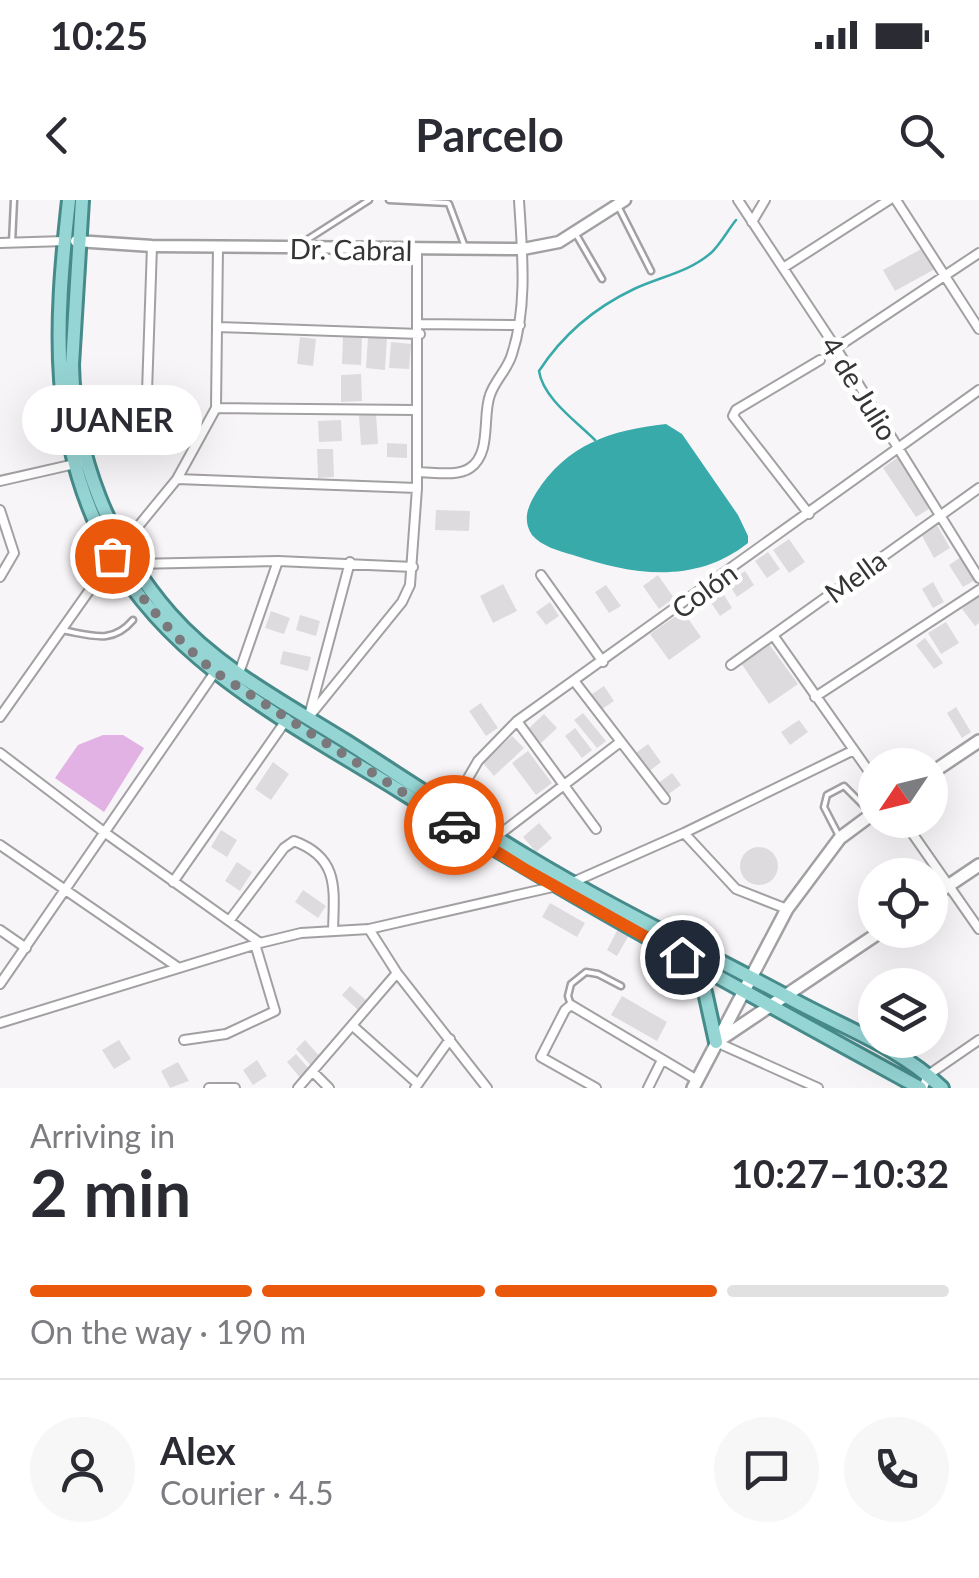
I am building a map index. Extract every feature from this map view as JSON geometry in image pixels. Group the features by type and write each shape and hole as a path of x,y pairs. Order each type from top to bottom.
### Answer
{"main road":[{"path":"69,200 72,392 79,463"},
{"path":"82,200 71,241 59,334 60,390 79,463 117,551 154,614 180,644 287,719 556,887 840,1044 923,1084 942,1088"},
{"path":"117,551 190,636 239,673 572,882 849,1027 923,1084"},
{"path":"948,762 979,741"},
{"path":"695,1084 787,909 840,838 858,825"},
{"path":"948,886 979,865"},
{"path":"716,1042 858,947"},
{"path":"682,957 705,992 716,1042"},
{"path":"840,1044 849,1027"}],"street":[{"path":"417,472 460,472 479,459 490,393 512,358 520,325 522,249 518,200"},
{"name":"4 de Julio","path":"738,200 836,348 979,578"},
{"path":"752,222 765,200"},
{"path":"783,268 892,200 979,328"},
{"name":"Dr. Cabral","path":"71,241 152,246 522,249 559,242 621,202"},
{"path":"0,243 71,241"},
{"path":"72,392 147,392 152,246"},
{"path":"0,717 117,551 177,479 216,408 218,247"},
{"path":"308,718 402,602 410,584 418,488 417,249"},
{"path":"836,348 979,252"},
{"path":"217,327 420,329 520,325"},
{"path":"810,514 733,416 736,410 820,360"},
{"name":"Colón","path":"450,808 478,760 518,721 979,390"},
{"path":"216,408 415,410"},
{"path":"0,481 79,463"},
{"path":"177,479 418,488"},
{"name":"Mella","path":"732,666 979,488"},
{"path":"0,510 14,553 0,577"},
{"path":"0,561 10,562"},
{"path":"132,564 278,561 413,567"},
{"path":"239,673 278,561"},
{"path":"308,718 350,562"},
{"path":"540,575 603,662"},
{"path":"815,697 979,590"},
{"path":"773,635 858,756"},
{"path":"0,984 215,672"},
{"path":"575,682 665,799"},
{"path":"173,882 287,719"},
{"path":"518,721 596,829"},
{"path":"496,837 619,743"},
{"path":"0,1014 4,1022 176,966 301,933 368,929 556,887 684,832 854,750"},
{"path":"0,753 258,944 275,1011 226,1034 184,1040"},
{"path":"684,832 736,889 787,909"},
{"path":"229,921 284,848 294,841 330,868 334,879 333,931"},
{"path":"0,845 176,966"},
{"path":"948,886 979,929"},
{"path":"368,929 487,1088"},
{"path":"0,930 26,948"},
{"path":"298,1088 398,973"},
{"path":"596,1088 541,1057 571,1005 695,1084"},
{"path":"354,1027 416,1086 450,1039"},
{"path":"923,1084 979,1040"},
{"path":"716,1042 818,1088"},
{"path":"648,1088 662,1060"},
{"path":"313,1072 329,1088"},
{"path":"209,1088 235,1088"}],"lane":[{"path":"12,242 14,200"},
{"path":"294,248 369,200"},
{"path":"390,200 448,201 466,251"},
{"path":"621,202 651,271"},
{"path":"574,232 602,279"},
{"path":"61,630 109,637 124,631 133,620"},
{"path":"840,838 824,807 827,795 844,786 858,798"},
{"path":"571,1005 571,984 586,972 621,986"}],"shaded area":[{"path":"103,735 123,735 144,748 104,812 55,778 78,745"}],"water":[{"path":"666,424 682,434 738,515 748,543 707,565 663,572 595,562 551,548 532,535 527,519 531,503 562,462 592,442 627,430"}],"building":[{"path":"923,248 935,269 895,291 883,270"},
{"path":"343,336 362,337 361,365 342,364"},
{"path":"300,337 316,339 313,366 297,364"},
{"path":"368,337 387,338 385,370 366,368"},
{"path":"391,342 411,344 409,369 389,368"},
{"path":"361,374 362,401 341,402 341,375"},
{"path":"376,414 378,444 361,445 359,415"},
{"path":"341,420 342,441 319,442 318,421"},
{"path":"387,443 407,444 407,458 387,457"},
{"path":"317,449 333,449 334,477 318,478"},
{"path":"898,457 932,507 916,517 883,468"},
{"path":"436,510 470,511 469,531 435,530"},
{"path":"937,525 950,548 934,558 921,534"},
{"path":"789,539 805,562 789,573 773,550"},
{"path":"768,552 780,569 767,578 755,561"},
{"path":"961,557 975,580 963,587 949,565"},
{"path":"745,571 754,585 737,597 728,583"},
{"path":"658,575 674,598 659,609 643,586"},
{"path":"933,582 944,602 933,608 922,589"},
{"path":"503,584 517,611 493,623 480,596"},
{"path":"606,585 621,606 609,613 595,592"},
{"path":"721,590 732,608 720,616 708,598"},
{"path":"979,596 979,623 975,626 962,609"},
{"path":"550,602 559,616 546,625 536,612"},
{"path":"271,611 290,618 284,634 265,628"},
{"path":"683,611 701,637 669,660 650,634"},
{"path":"300,615 320,621 316,636 296,630"},
{"path":"946,622 959,643 941,654 928,633"},
{"path":"925,638 943,663 934,669 916,645"},
{"path":"769,644 798,684 769,704 741,663"},
{"path":"283,651 311,657 308,671 280,664"},
{"path":"604,686 614,701 599,711 589,696"},
{"path":"481,703 498,728 486,736 469,711"},
{"path":"956,707 971,732 962,738 947,713"},
{"path":"583,713 606,741 597,748 574,720"},
{"path":"544,714 557,728 541,743 528,729"},
{"path":"799,720 808,732 790,745 781,732"},
{"path":"575,728 592,750 582,758 565,736"},
{"path":"512,736 524,748 494,776 483,763"},
{"path":"648,744 661,762 647,773 633,755"},
{"path":"528,751 552,783 536,795 512,763"},
{"path":"273,762 289,774 271,800 255,789"},
{"path":"672,773 681,785 666,796 657,784"},
{"path":"539,823 552,838 536,852 523,837"},
{"path":"221,830 237,840 227,857 211,847"},
{"path":"759,847 773,852 778,866 773,880 759,885 745,880 740,866 745,852"},
{"path":"237,862 252,872 240,891 225,881"},
{"path":"303,890 326,906 318,918 295,902"},
{"path":"550,903 585,923 577,937 542,917"},
{"path":"618,929 629,935 617,956 607,950"},
{"path":"657,950 677,962 664,985 644,973"},
{"path":"350,986 368,1002 359,1011 342,995"},
{"path":"622,996 667,1022 657,1041 611,1015"},
{"path":"119,1040 131,1059 114,1069 102,1050"},
{"path":"305,1040 323,1060 314,1069 296,1049"},
{"path":"296,1054 311,1071 302,1080 287,1062"},
{"path":"257,1060 267,1076 253,1085 243,1070"},
{"path":"178,1062 189,1081 170,1088 161,1071"}],"waterway":[{"path":"595,440 553,400 539,371 558,345 593,314 634,289 703,259 736,220"}],"way so far":[{"path":"112,556 145,604 180,644 215,672 454,825"}],"place":[{"name":"JUANER","path":"112,556"}],"route":[{"path":"454,825 682,957"}]}
